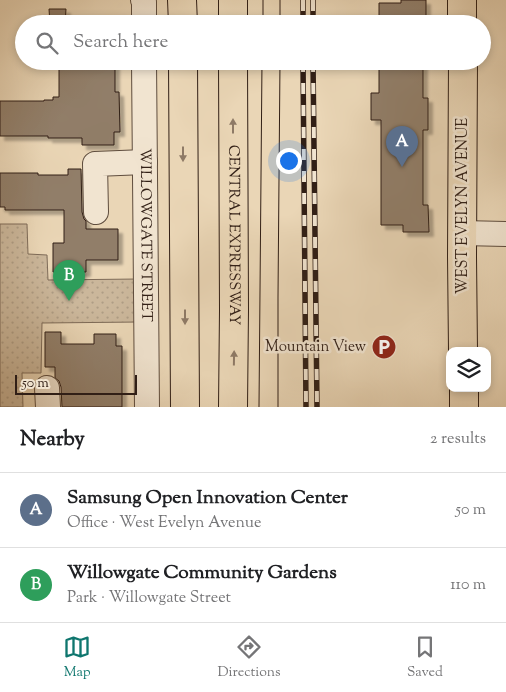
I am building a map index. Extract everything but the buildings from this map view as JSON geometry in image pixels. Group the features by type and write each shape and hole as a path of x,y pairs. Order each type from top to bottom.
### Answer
{"main road":[{"path":"182,0 182,15"},
{"path":"232,0 233,15"},
{"path":"462,0 462,15"},
{"path":"183,70 185,407"},
{"name":"CENTRAL EXPRESSWAY","path":"233,70 233,407"},
{"name":"WEST EVELYN AVENUE","path":"463,70 463,347"},
{"path":"464,392 464,407"}],"street":[{"path":"143,0 144,15"},
{"name":"WILLOWGATE STREET","path":"144,70 148,407"},
{"path":"96,212 95,164 145,162"},
{"path":"462,233 506,234"}],"shaded area":[{"path":"0,224 27,224 28,254 47,255 48,280 138,279 140,322 42,323 41,373 22,373 23,407 0,407"}],"tram line":[{"path":"263,0 263,15"},
{"path":"280,0 280,15"},
{"path":"259,407 262,70"},
{"path":"278,407 280,70"}],"railway":[{"path":"303,0 303,15"},
{"path":"313,0 313,15"},
{"path":"303,70 306,407"},
{"path":"313,70 317,407"}],"place":[{"name":"Samsung Open Innovation Center","path":"402,167"},
{"name":"Willowgate Community Gardens","path":"69,301"},
{"name":"Mountain View","path":"384,347"}]}
